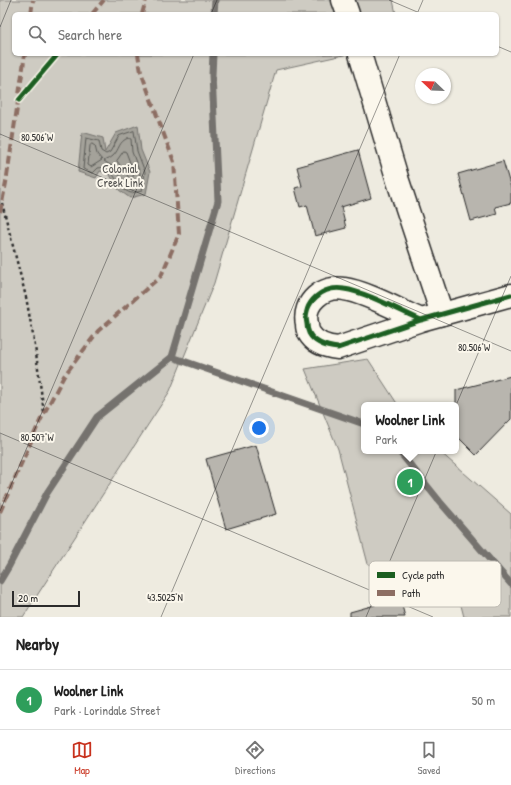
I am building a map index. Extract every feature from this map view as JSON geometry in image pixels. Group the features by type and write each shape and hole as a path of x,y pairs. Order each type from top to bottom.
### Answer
{"street":[{"path":"344,0 347,12"},
{"path":"361,56 398,181 442,314"},
{"path":"421,320 511,295"}],"path":[{"path":"2,203 26,297 35,346 44,413"}],"green space":[{"name":"Colonial Creek Link","path":"0,0 393,0 396,12 12,12 12,56 339,56 276,70 214,283 170,391 23,617 0,617"},
{"path":"368,359 396,402 361,402 361,454 442,454 511,514 511,617 464,617 461,607 501,607 501,561 369,561 368,564 338,449 305,369"}],"water":[{"path":"138,125 141,150 150,172 146,194 130,198 119,190 110,175 100,171 96,178 78,172 82,132 103,138 105,152 116,133"}],"building":[{"path":"358,150 371,198 341,207 346,228 315,236 307,205 300,207 295,188 302,186 297,167"},
{"path":"503,161 511,188 511,203 495,207 497,214 471,221 458,174"},
{"path":"511,376 511,419 476,455 459,438 459,402 456,402 456,390"},
{"path":"256,445 276,514 226,529 206,459"},
{"path":"369,607 402,607 405,617 350,617 350,612"}],"waterway":[{"path":"214,12 215,0"},
{"path":"0,581 47,493 97,417 172,357 218,201 212,75 213,56"},
{"path":"172,357 361,423"},
{"path":"401,454 440,502 491,561"},
{"path":"501,572 511,584"}],"marked path":[{"path":"31,12 33,0"},
{"path":"94,12 104,0"},
{"path":"143,12 146,0"},
{"path":"0,212 6,183 25,56"},
{"path":"0,512 40,421 64,376 98,331 161,276 179,234 174,162 141,72 138,56"}],"cycle path":[{"path":"19,100 56,56"},
{"path":"421,320 362,294 336,288 316,297 311,302 306,316 309,333 312,337 322,344 338,348 421,320 511,295"}],"place":[{"name":"Woolner Link","path":"410,482"}]}
